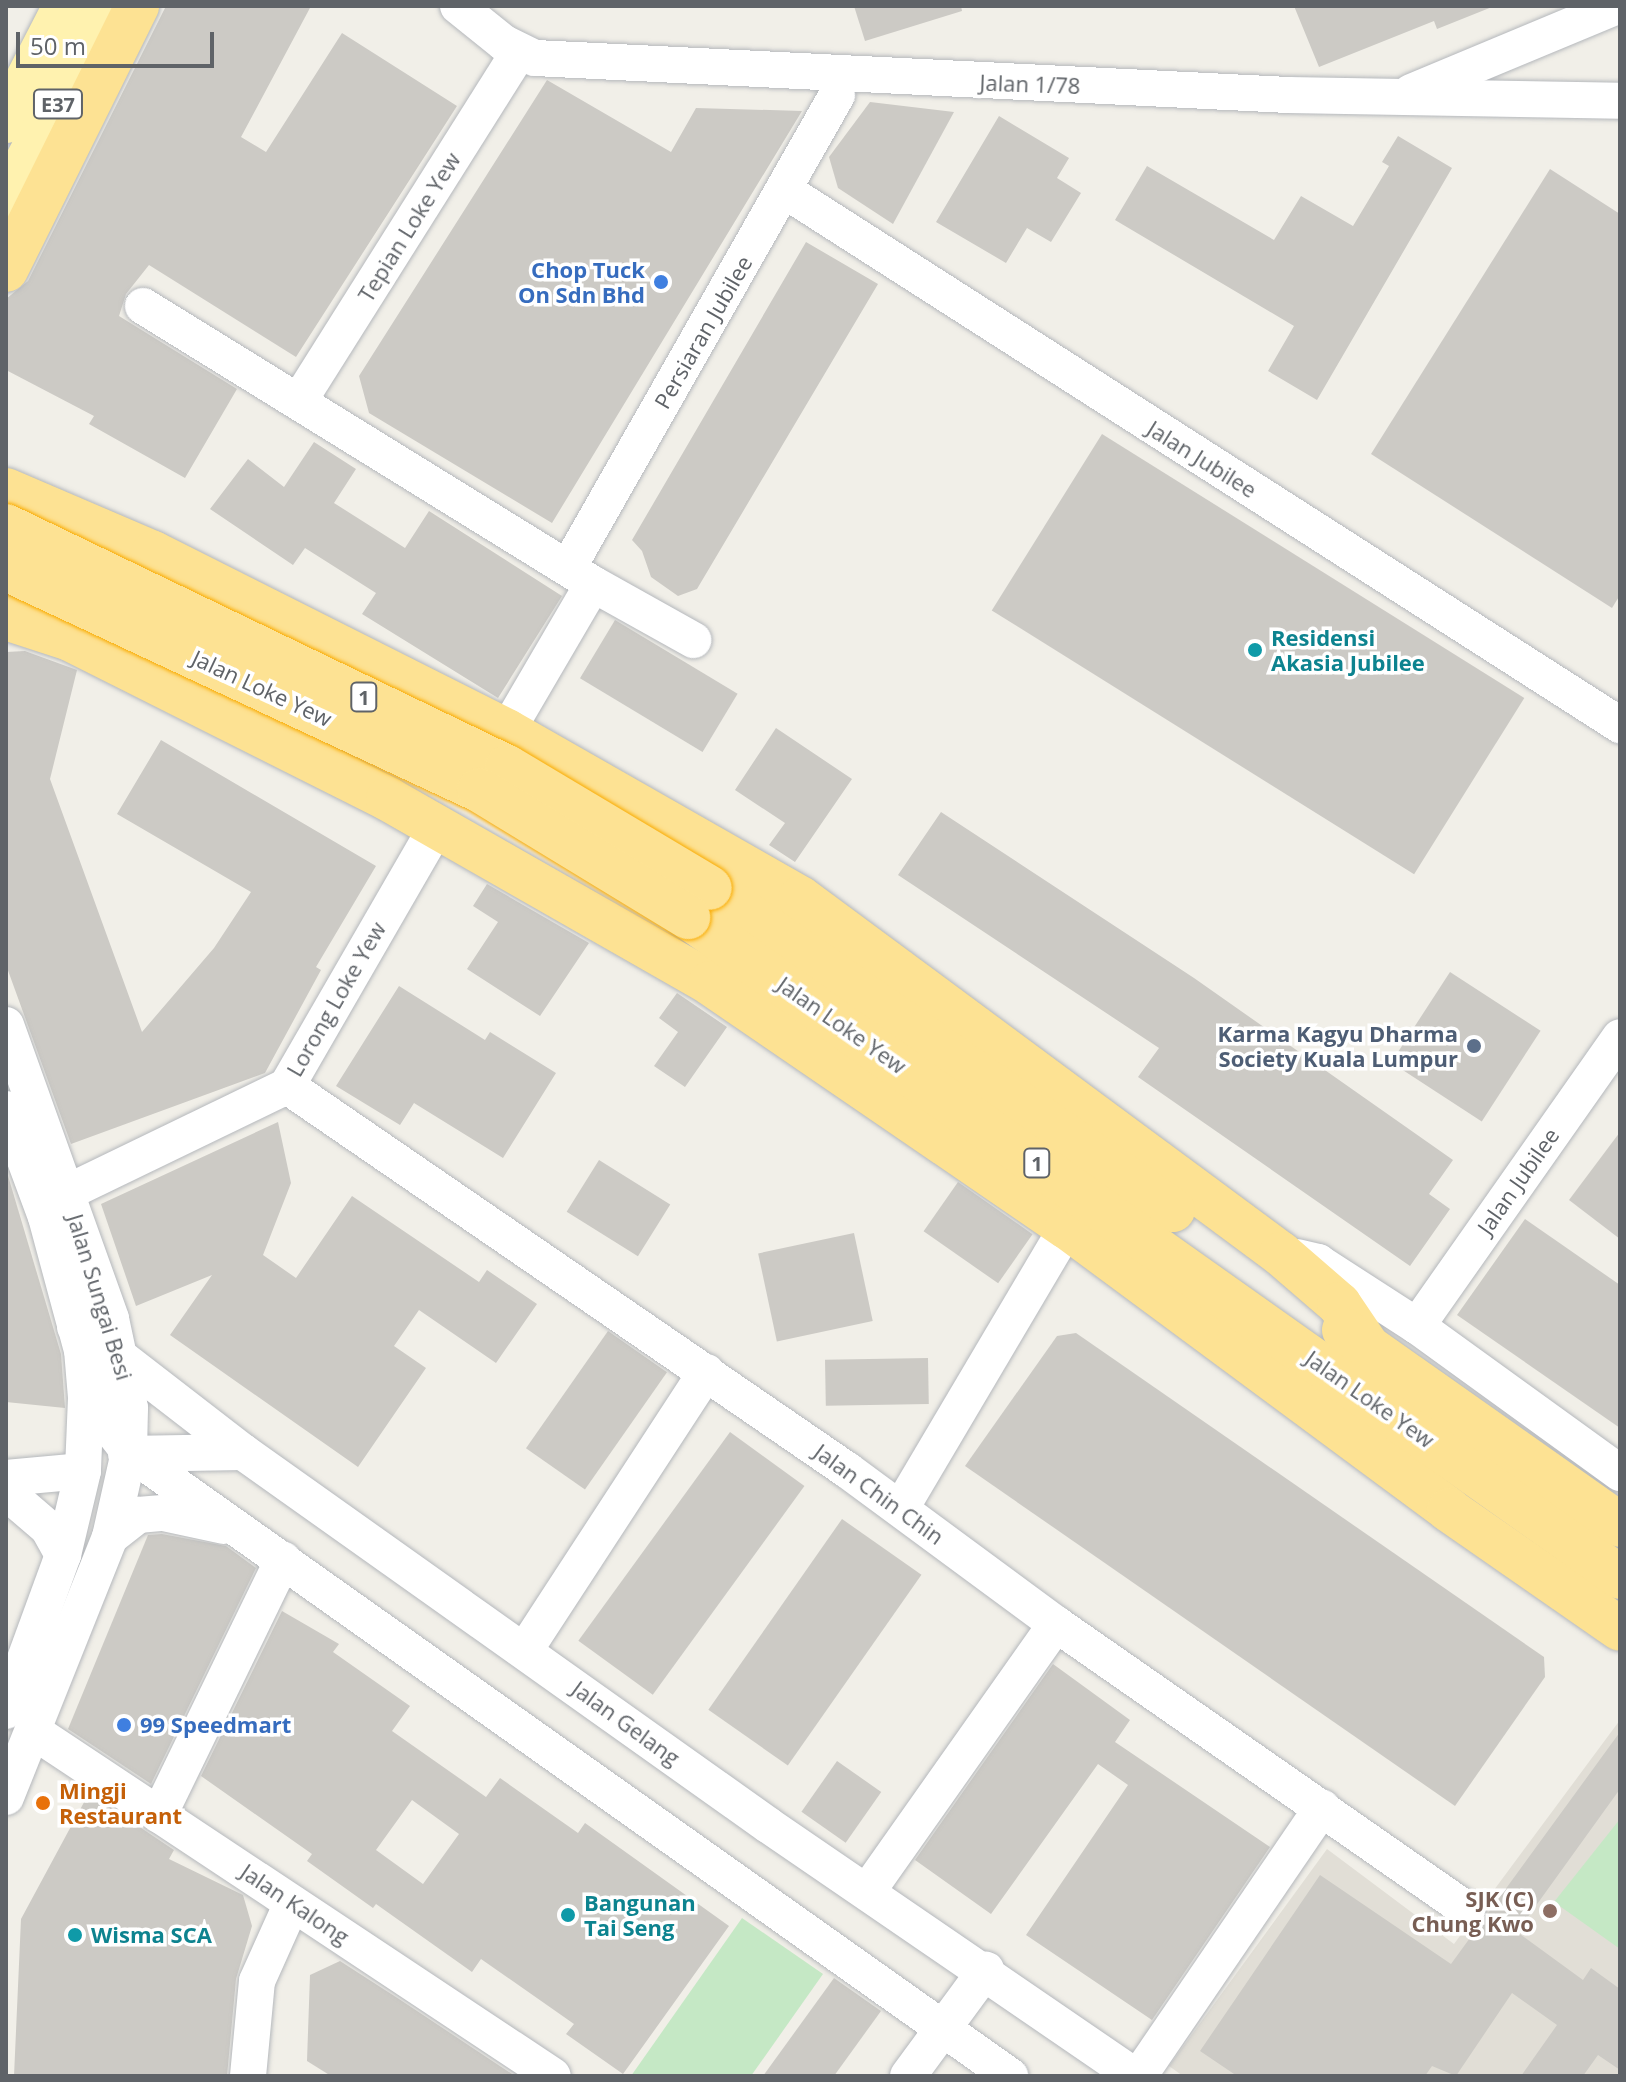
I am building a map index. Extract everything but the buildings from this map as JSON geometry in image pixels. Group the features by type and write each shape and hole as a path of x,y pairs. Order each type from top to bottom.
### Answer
{"highway":[{"path":"6,270 137,6"},
{"path":"6,490 75,517 302,626 507,731 800,898 1281,1254 1339,1304 1368,1347"},
{"name":"Jalan Loke Yew","path":"6,526 507,767 699,902 1386,1410 1620,1577"},
{"name":"Jalan Loke Yew","path":"6,569 479,790 699,902 1368,1347 1620,1525"},
{"path":"6,618 70,639 437,826 710,983 1067,1227 1200,1322 1449,1510 1620,1629"},
{"path":"255,734 240,707 242,663 269,629 302,626"},
{"path":"1200,1322 1299,1377 1386,1410"}],"main road":[{"name":"E37","path":"6,121 65,6"},
{"name":"E37","path":"6,201 109,6"}],"street":[{"name":"Jalan 1/78","path":"458,6 519,52 535,58 704,70 1398,97 1620,101"},
{"path":"1398,97 1618,6"},
{"name":"Tepian Loke Yew","path":"299,401 519,52"},
{"name":"Persiaran Jubilee","path":"507,731 581,576 837,95"},
{"name":"Jalan Jubilee","path":"784,190 1620,725"},
{"path":"143,306 581,576 693,640"},
{"name":"Lorong Loke Yew","path":"68,1192 287,1086 437,826"},
{"name":"Jalan Sungai Besi","path":"6,1025 68,1192 124,1360 129,1452 110,1537 36,1733 6,1797"},
{"name":"Jalan Jubilee","path":"1417,1326 1620,1037"},
{"name":"Jalan Chin Chin","path":"287,1086 901,1508 1056,1624 1467,1910"},
{"name":"Jalan Sungai Besi","path":"6,1109 46,1217 75,1327 86,1398 83,1471 63,1555 6,1711"},
{"path":"901,1508 1067,1227"},
{"path":"1281,1254 1318,1262 1417,1326 1620,1473"},
{"path":"75,1327 90,1347 111,1429 129,1452 1010,2076"},
{"name":"Jalan Gelang","path":"124,1360 243,1452 867,1892 986,1970 1137,2076"},
{"path":"525,1650 706,1372"},
{"path":"63,1555 97,1472 129,1452 243,1452"},
{"path":"6,1478 83,1471"},
{"path":"6,1492 48,1528 63,1555"},
{"path":"110,1537 138,1515 163,1513 245,1532"},
{"path":"159,1815 283,1560"},
{"path":"867,1892 1056,1624"},
{"name":"Jalan Kalong","path":"36,1733 553,2076"},
{"path":"1137,2076 1322,1808"},
{"path":"248,2076 257,1981 292,1903"},
{"path":"908,2076 986,1970"}],"shaded area":[{"name":"SJK (C) Chung Kwo","path":"1620,1720 1620,2076 1183,2076 1169,2066 1327,1849 1454,1944"}],"green space":[{"path":"1620,1819 1620,1949 1554,1902"},
{"path":"742,1918 823,1974 751,2076 631,2076"}],"place":[{"name":"Chop Tuck On Sdn Bhd","path":"661,282"},
{"name":"Residensi Akasia Jubilee","path":"1255,650"},
{"name":"Karma Kagyu Dharma Society Kuala Lumpur","path":"1474,1046"},
{"name":"99 Speedmart","path":"124,1725"},
{"name":"Mingji Restaurant","path":"43,1803"},
{"name":"SJK (C) Chung Kwo","path":"1550,1911"},
{"name":"Bangunan Tai Seng","path":"568,1915"},
{"name":"Wisma SCA","path":"75,1935"}]}
